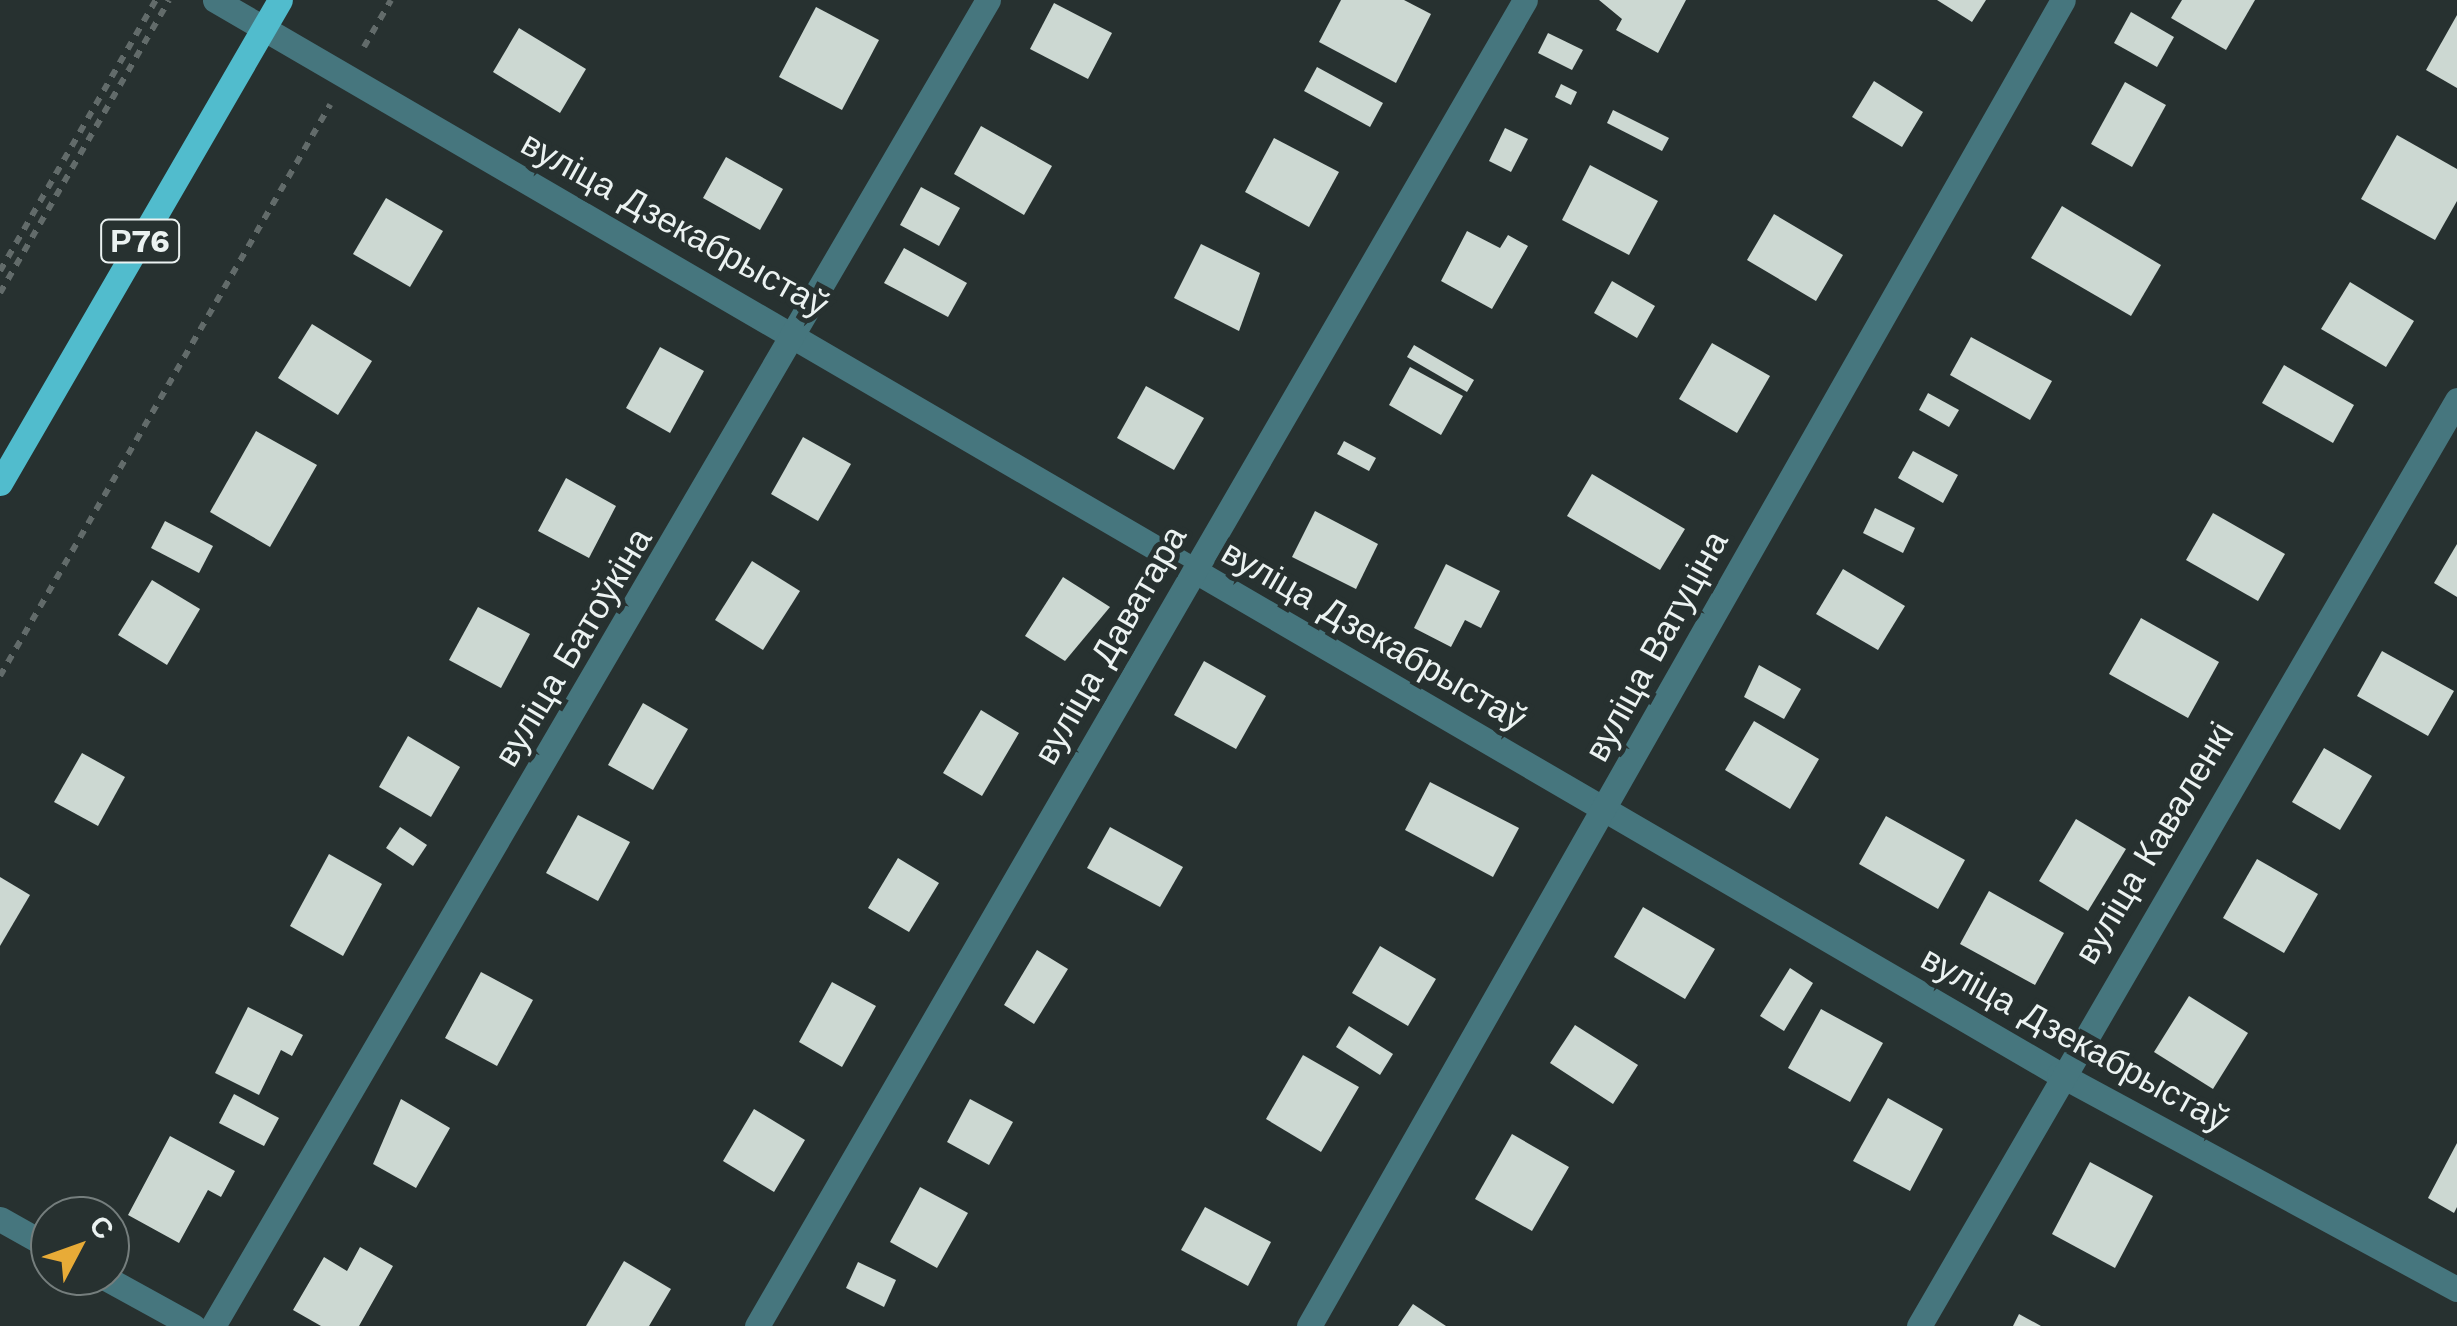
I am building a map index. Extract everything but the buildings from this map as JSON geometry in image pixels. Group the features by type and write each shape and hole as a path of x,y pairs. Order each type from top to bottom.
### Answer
{"main road":[{"name":"Р76","path":"0,483 280,0"}],"street":[{"name":"вуліца Дзекабрыстаў","path":"215,0 799,333 1194,570 2059,1074 2457,1289"},
{"name":"вуліца Батоўкіна","path":"213,1326 799,333 988,0"},
{"name":"вуліца Даватара","path":"756,1326 1525,0"},
{"name":"вуліца Ватуціна","path":"1309,1326 2063,0"},
{"name":"вуліца Каваленкі","path":"1920,1326 2059,1074 2457,400"},
{"path":"0,1220 30,1236"},
{"path":"130,1291 193,1326"}],"path":[{"path":"0,271 156,0"},
{"path":"0,293 169,0"},
{"path":"0,676 391,0"}]}
